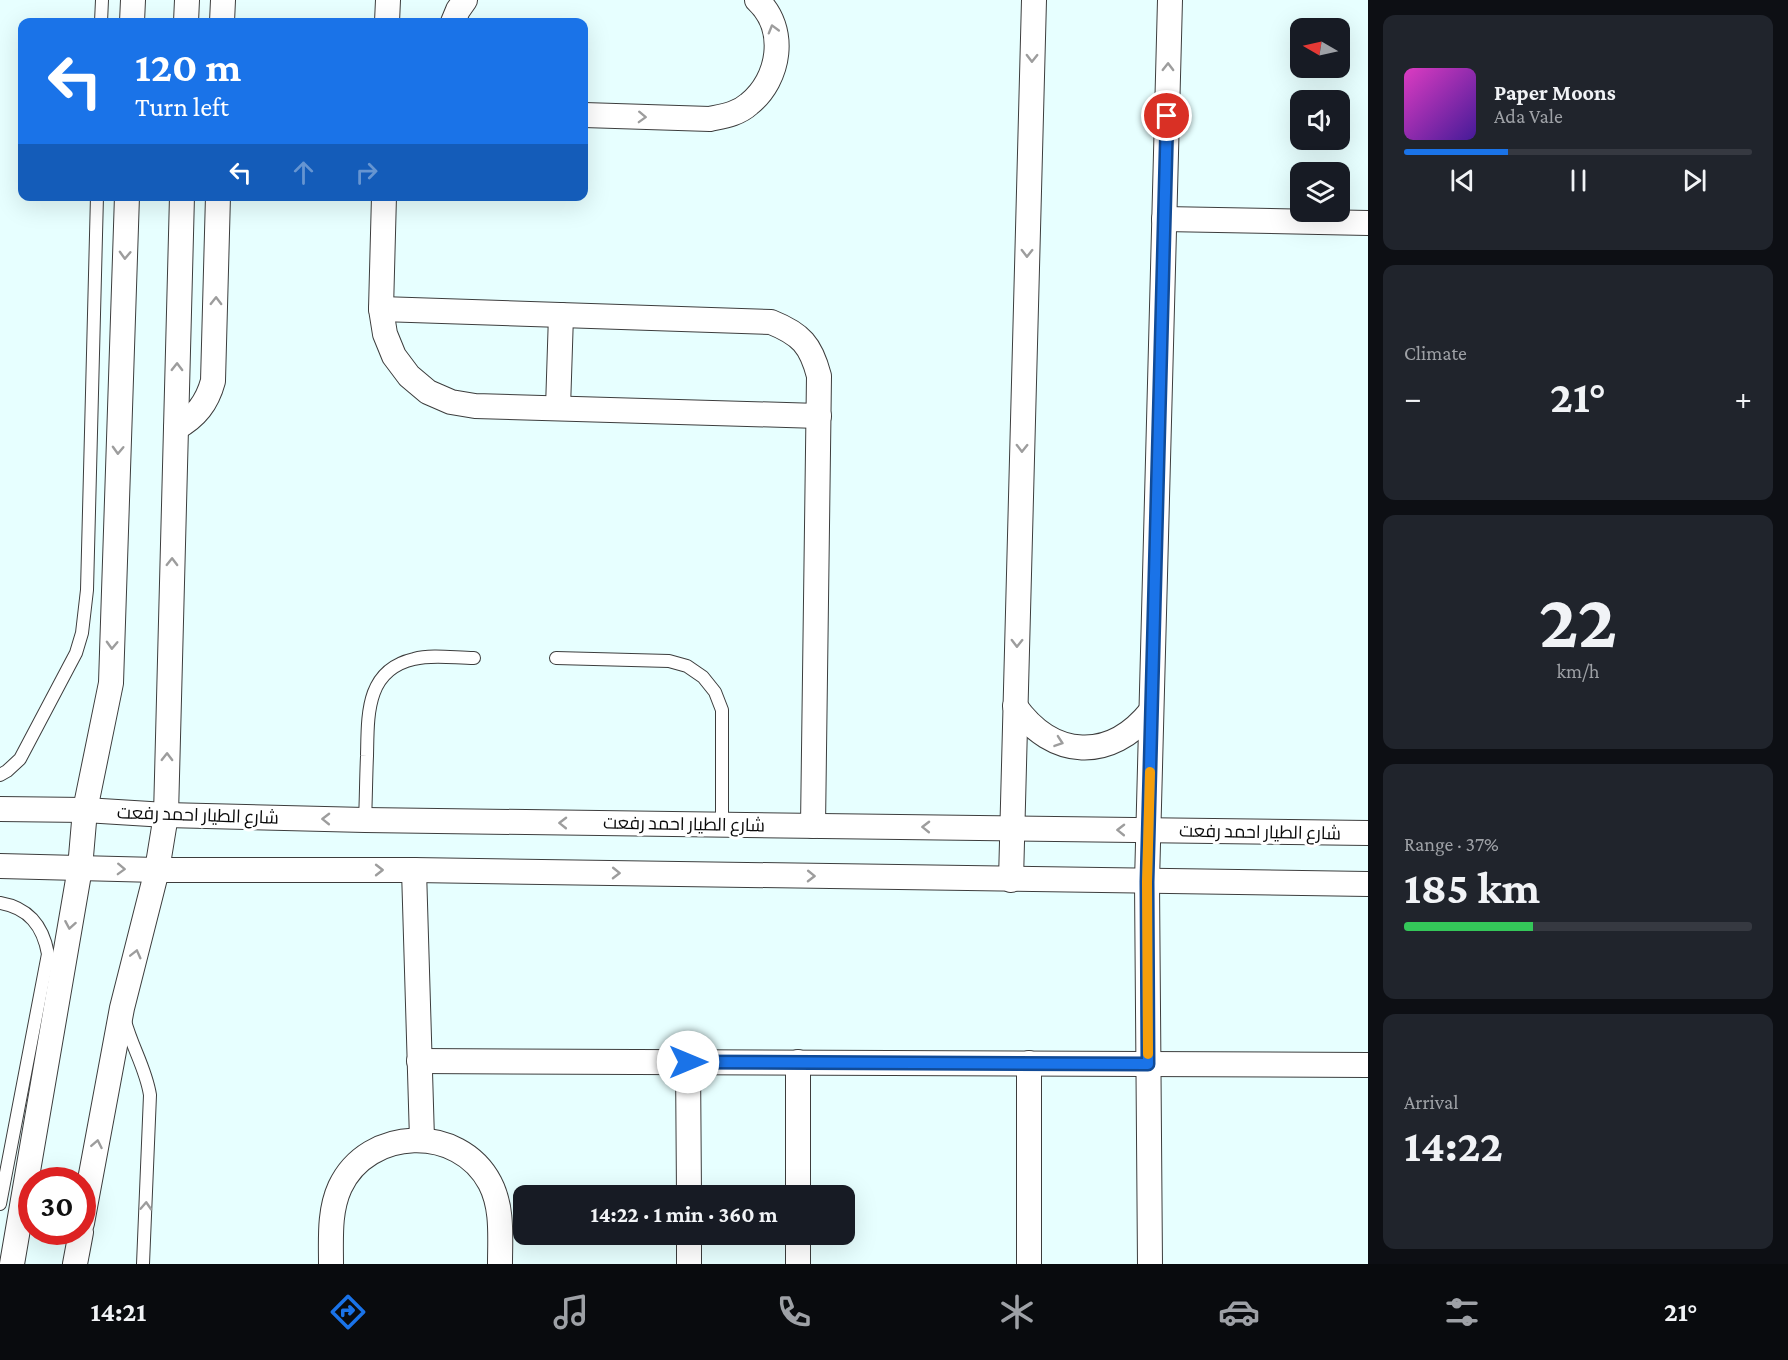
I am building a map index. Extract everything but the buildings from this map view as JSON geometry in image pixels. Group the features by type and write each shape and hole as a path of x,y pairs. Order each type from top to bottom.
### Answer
{"street":[{"path":"132,18 133,0"},
{"path":"186,18 187,0"},
{"path":"222,18 223,0"},
{"path":"387,18 388,0"},
{"path":"455,18 465,0"},
{"path":"588,116 710,119 730,115 748,106 763,91 772,74 777,53 776,35 770,18 757,0"},
{"path":"1011,880 1034,0"},
{"path":"1149,1264 1147,882 1170,0"},
{"path":"12,1264 80,868 85,810 111,683 126,201"},
{"path":"92,1167 122,1008 157,870 166,816 182,201"},
{"path":"176,428 196,414 204,404 213,381 218,201"},
{"path":"384,201 381,309 385,334 394,356 409,376 428,392 451,402 475,406 819,416"},
{"path":"1164,219 1368,223"},
{"path":"381,309 771,322 789,329 804,341 814,357 819,376 813,826"},
{"path":"558,408 561,315"},
{"path":"1015,706 1039,733 1055,742 1072,747 1100,746 1125,736 1140,725 1151,711"},
{"name":"شارع الطيار احمد رفعت","path":"0,809 85,810 166,816 365,820 1368,833"},
{"path":"0,866 157,870 414,870 1368,884"},
{"path":"414,870 422,1140"},
{"path":"419,1061 1368,1065"},
{"path":"688,1062 689,1185"},
{"path":"798,1062 798,1185"},
{"path":"1029,1064 1029,1264"},
{"path":"331,1264 334,1205 340,1186 351,1170 366,1156 383,1146 402,1140 422,1140 442,1144 461,1152 477,1165 489,1182 497,1202 500,1222 500,1264"},
{"path":"75,1264 79,1245"},
{"path":"689,1245 689,1264"},
{"path":"798,1245 798,1264"}],"lane":[{"path":"101,18 102,0"},
{"path":"0,775 20,759 72,661 82,633 87,591 97,201"},
{"path":"365,820 368,713 372,694 382,677 397,664 416,658 474,658"},
{"path":"556,658 669,661 687,666 703,677 715,692 722,710 722,825"},
{"path":"0,903 12,905 26,912 38,924 45,938 48,954 0,1204"},
{"path":"122,1008 128,1033 144,1068 150,1095 143,1264"}],"slow traffic":[{"path":"1148,1054 1147,882 1150,772"}],"route":[{"path":"688,1062 1148,1064 1147,882 1167,116"}]}
